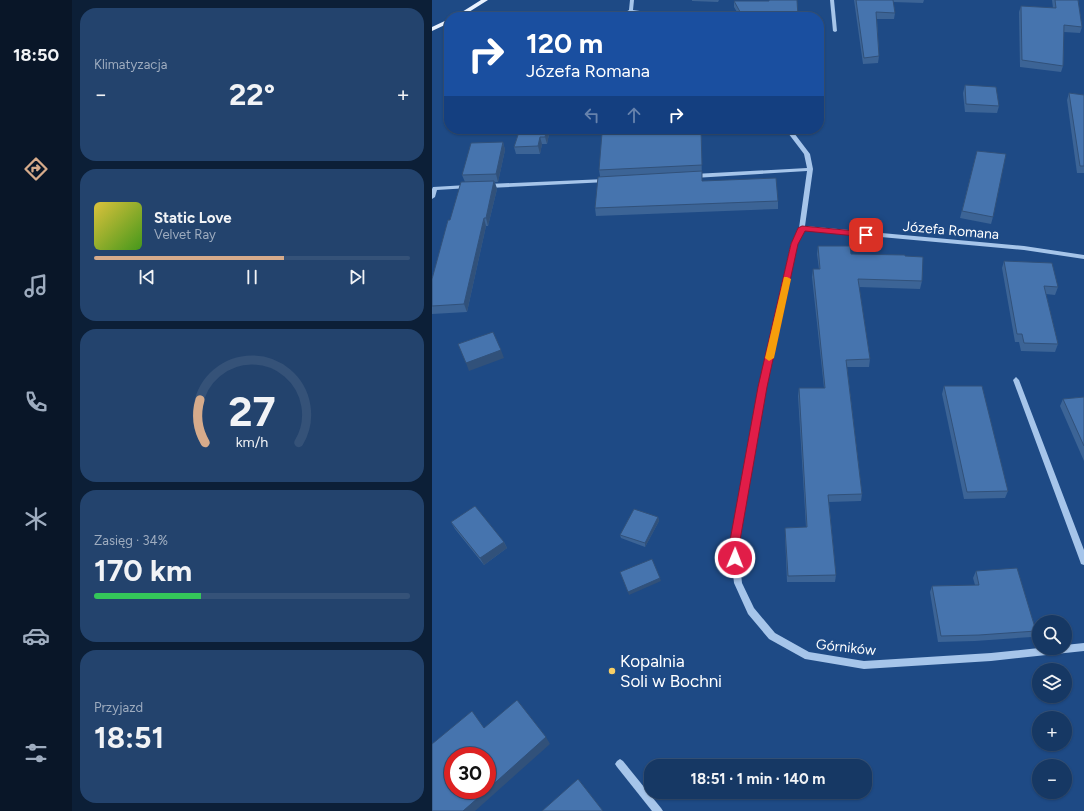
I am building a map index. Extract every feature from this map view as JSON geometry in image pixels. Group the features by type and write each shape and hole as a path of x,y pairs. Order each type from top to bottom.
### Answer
{"main road":[{"path":"466,12 486,0"},
{"path":"432,29 444,23"}],"street":[{"path":"632,0 631,11 638,12"},
{"path":"832,0 835,31"},
{"path":"792,134 807,154 810,169 802,228"},
{"path":"691,176 810,169"},
{"path":"482,186 613,180"},
{"path":"432,197 435,188 474,186"},
{"name":"Józefa Romana","path":"802,228 1024,248 1084,257"},
{"name":"Górników","path":"802,228 794,244 763,387 734,546 738,583 751,611 772,636 808,656 864,665 990,657 1084,647"},
{"path":"1016,380 1084,561"},
{"path":"620,764 658,811"}],"building":[{"path":"797,0 798,12 740,12 734,1"},
{"path":"856,0 893,0 895,13 876,12 879,56 864,58"},
{"path":"1055,0 1078,0 1082,27 1064,25 1063,66 1022,60 1021,6 1056,8"},
{"path":"965,85 996,87 999,106 966,104"},
{"path":"1069,93 1084,95 1084,166 1080,166"},
{"path":"518,134 546,134 545,137 540,137 538,146 514,147"},
{"path":"602,134 701,134 702,165 599,170"},
{"path":"503,142 496,174 462,175 471,143"},
{"path":"977,151 1006,154 993,217 962,211"},
{"path":"702,171 702,181 776,178 778,201 595,208 598,177"},
{"path":"494,181 464,304 432,306 432,279 448,220 450,220 461,182"},
{"path":"818,246 850,246 851,254 905,255 923,257 922,281 858,279 870,359 846,360 862,494 828,495 836,575 788,576 785,528 807,527 799,388 825,388 813,269 820,269"},
{"path":"1004,261 1052,263 1058,287 1044,286 1058,344 1024,343 1022,334 1017,334"},
{"path":"493,332 501,350 466,363 458,344"},
{"path":"944,386 982,386 1008,491 967,492"},
{"path":"1084,397 1084,446 1063,399"},
{"path":"475,506 504,542 480,558 451,522"},
{"path":"634,509 658,517 645,543 620,535"},
{"path":"652,559 660,578 628,592 620,572"},
{"path":"1017,568 1032,618 1032,631 941,636 932,586 979,585 976,571"},
{"path":"517,700 546,737 496,782 496,747 444,747 444,799 477,799 463,811 432,811 432,744 472,711 484,728"},
{"path":"578,779 603,811 542,811"}],"slow traffic":[{"path":"769,358 787,279"}],"place":[{"name":"Kopalnia Soli w Bochni","path":"612,671"}],"route":[{"path":"735,558 734,546 763,387 794,244 802,228 866,235"}]}
